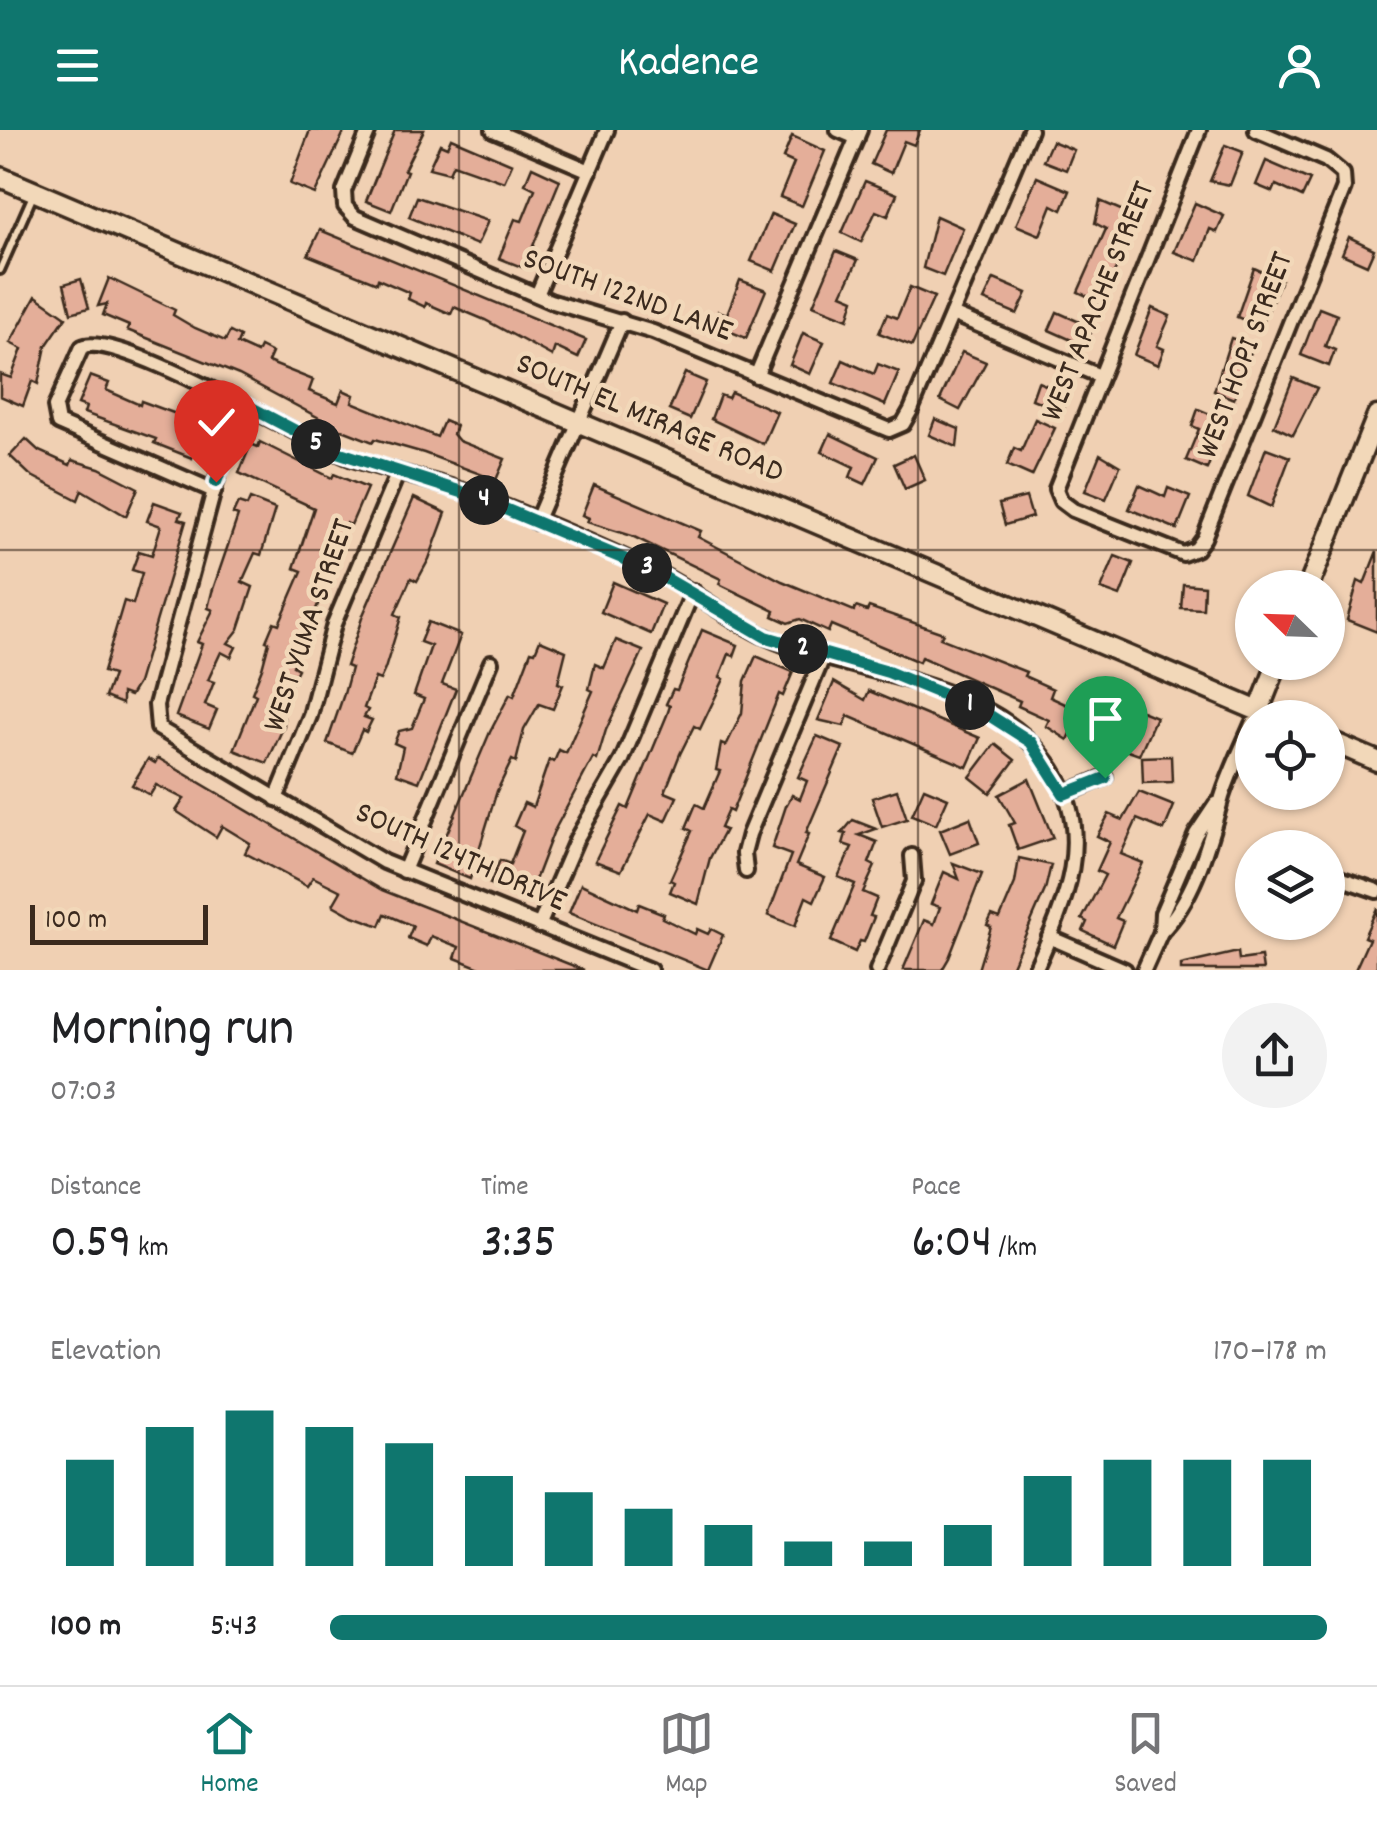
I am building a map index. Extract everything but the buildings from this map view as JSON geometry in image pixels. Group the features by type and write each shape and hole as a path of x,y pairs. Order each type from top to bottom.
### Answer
{"main road":[{"name":"SOUTH EL MIRAGE ROAD","path":"0,178 1235,707"},
{"path":"1315,570 1377,416"},
{"path":"1345,747 1377,761"}],"street":[{"name":"SOUTH 122ND LANE","path":"369,130 344,191 344,206 362,220 537,295 622,321 872,426 896,429 912,410 952,314"},
{"path":"493,130 590,171"},
{"path":"537,295 606,130"},
{"path":"756,376 858,134 838,130"},
{"path":"1011,130 1029,133 952,314 1100,376"},
{"name":"WEST APACHE STREET","path":"1057,496 1057,482 1199,130"},
{"name":"WEST HOPI STREET","path":"1057,496 1073,510 1169,551 1190,554 1204,538 1342,195 1343,174 1326,160 1256,130"},
{"path":"536,522 622,321"},
{"path":"246,405 214,491 67,430 55,418 56,402 78,352 87,344 104,344 246,405 322,446 463,492 536,522 693,592 766,637 912,681 1002,720 1039,750 1062,788 1072,820 1074,861 1066,899 1035,970"},
{"name":"WEST YUMA STREET","path":"276,799 307,726 334,624 398,472"},
{"name":"SOUTH 124TH DRIVE","path":"214,491 155,721 164,734 404,871 650,970"},
{"path":"540,926 577,838 622,760 693,592"},
{"path":"746,871 744,853 749,834 824,654"},
{"path":"404,871 490,662"},
{"path":"1144,970 1161,932 1176,918 1212,836 1223,794 1235,770"},
{"path":"1062,788 1105,778"},
{"path":"877,970 914,881 912,856"},
{"path":"1345,880 1377,891"},
{"path":"1050,937 1126,970"}],"lane":[{"path":"0,270 34,192"}],"route":[{"path":"216,482 246,405 334,451 474,496 653,571 766,637 888,672 981,710 1021,733 1039,750 1064,794 1105,778"}]}
